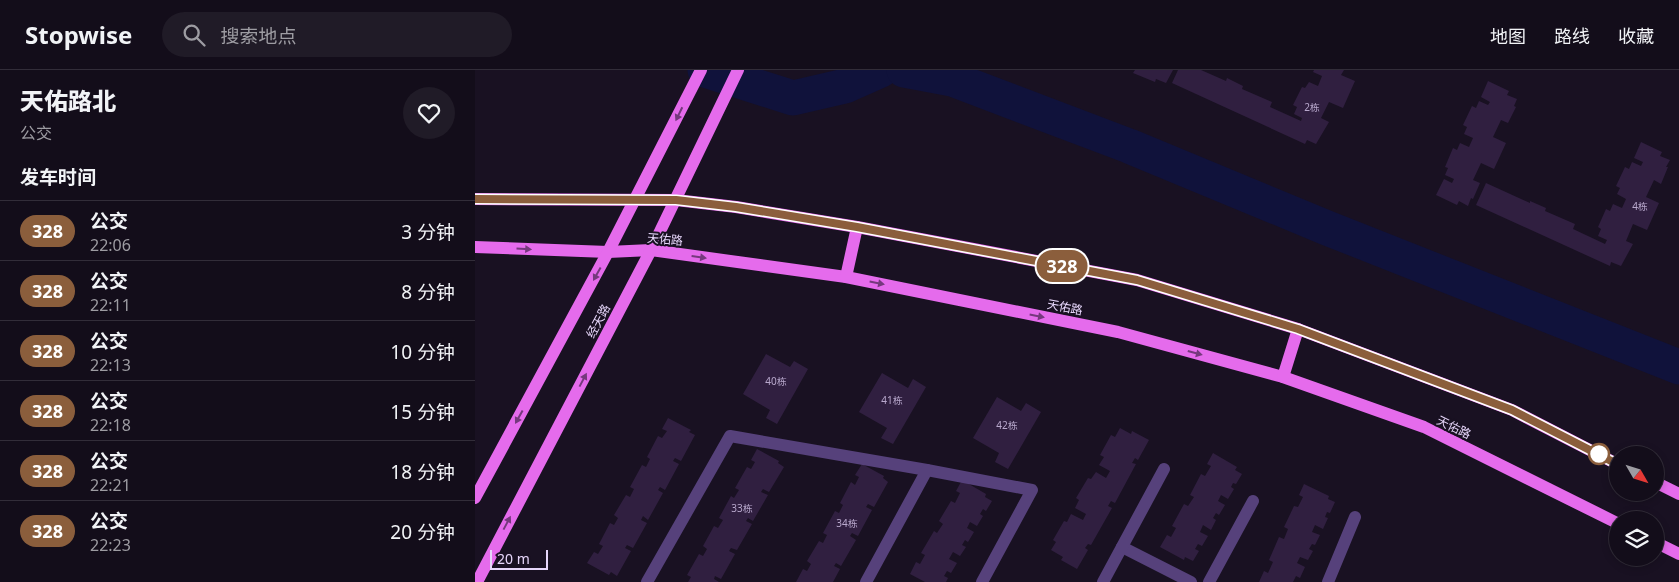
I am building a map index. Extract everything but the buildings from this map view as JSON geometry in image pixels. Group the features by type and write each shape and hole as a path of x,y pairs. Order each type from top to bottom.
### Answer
{"main road":[{"name":"经天路","path":"475,498 609,252 701,70"},
{"name":"经天路","path":"477,582 651,250 738,70"},
{"path":"475,199 676,200 736,207 857,227 1137,280 1298,329 1512,410 1609,460"},
{"path":"846,277 857,227"},
{"name":"天佑路","path":"475,247 609,252 651,250 846,277 1118,332 1283,377 1424,427 1609,519"},
{"path":"1283,377 1298,329"},
{"path":"1664,486 1679,494"},
{"path":"1664,546 1679,554"}],"lane":[{"path":"647,582 730,436 1031,490 982,582"},
{"path":"1103,582 1165,469"},
{"path":"866,582 927,470"},
{"path":"1209,582 1253,501"},
{"path":"1328,582 1355,517"},
{"path":"1122,547 1191,582"}],"waterway":[{"path":"705,70 793,98 845,86 881,70"},
{"path":"904,70 952,79 1129,146 1327,228 1679,367"}],"bus line":[{"name":"328","path":"475,199 568,201 676,200 736,207 857,227 1137,280 1298,329 1512,410 1609,460"}]}
